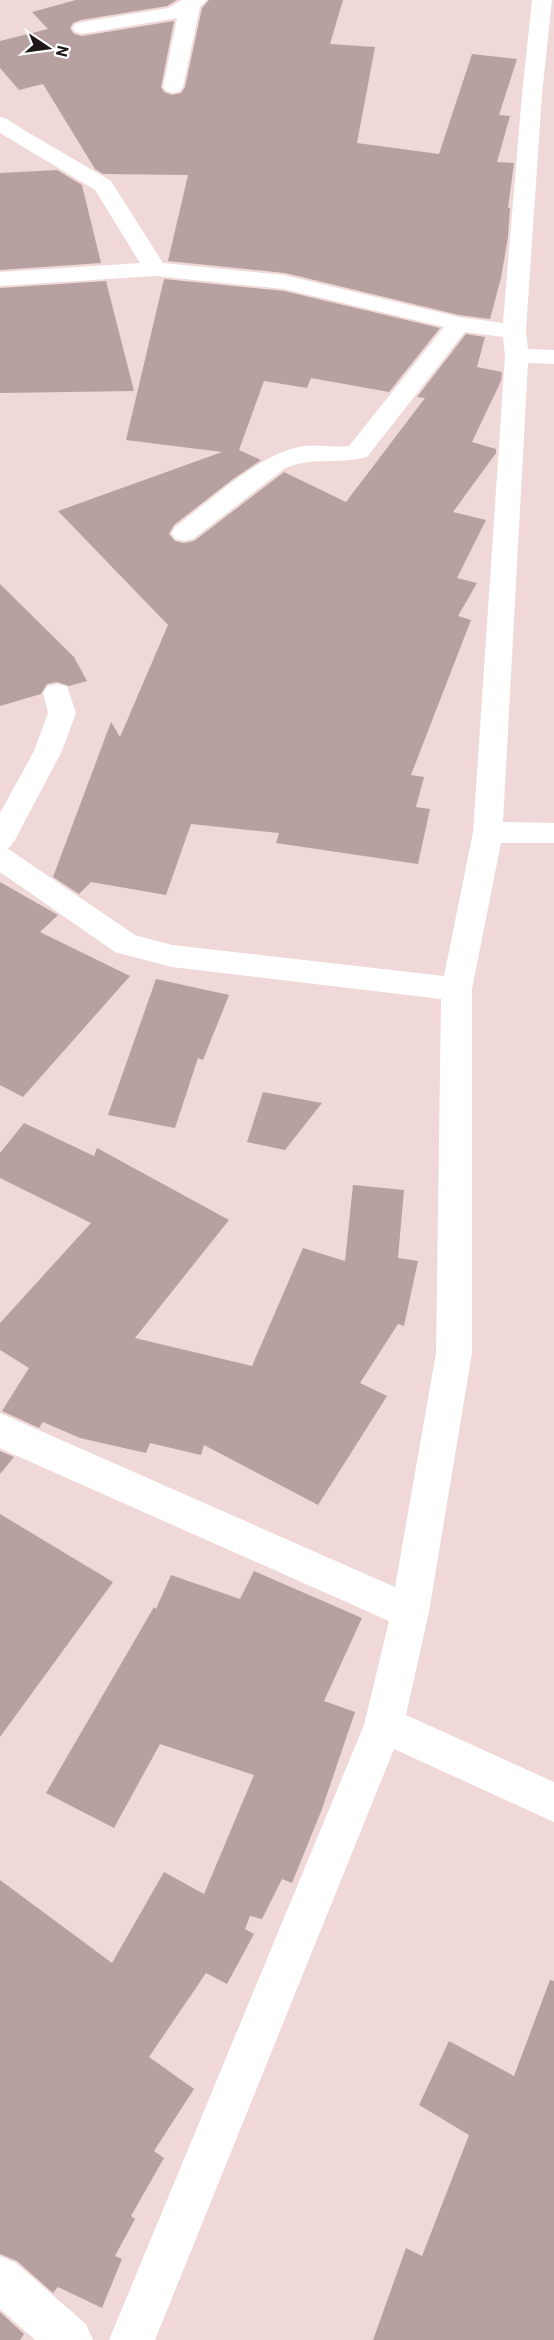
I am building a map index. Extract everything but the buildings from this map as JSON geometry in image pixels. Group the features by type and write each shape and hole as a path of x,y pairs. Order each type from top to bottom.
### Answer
{"street":[{"path":"132,2340 384,1725 410,1612 454,1353 457,989 488,832 532,94 542,0"},
{"path":"81,28 173,13 193,3"},
{"path":"172,87 193,3"},
{"path":"0,123 16,135 103,186 155,269"},
{"path":"0,279 155,269 284,282 459,324 554,357"},
{"path":"184,533 275,464 291,456 314,453 342,457 358,452 459,324"},
{"path":"0,840 48,751 62,713 57,693"},
{"path":"488,832 554,833"},
{"path":"0,857 126,944 172,956 457,989"},
{"path":"0,1429 19,1440 410,1612"},
{"path":"384,1725 554,1802"},
{"path":"0,2279 70,2340"}]}
